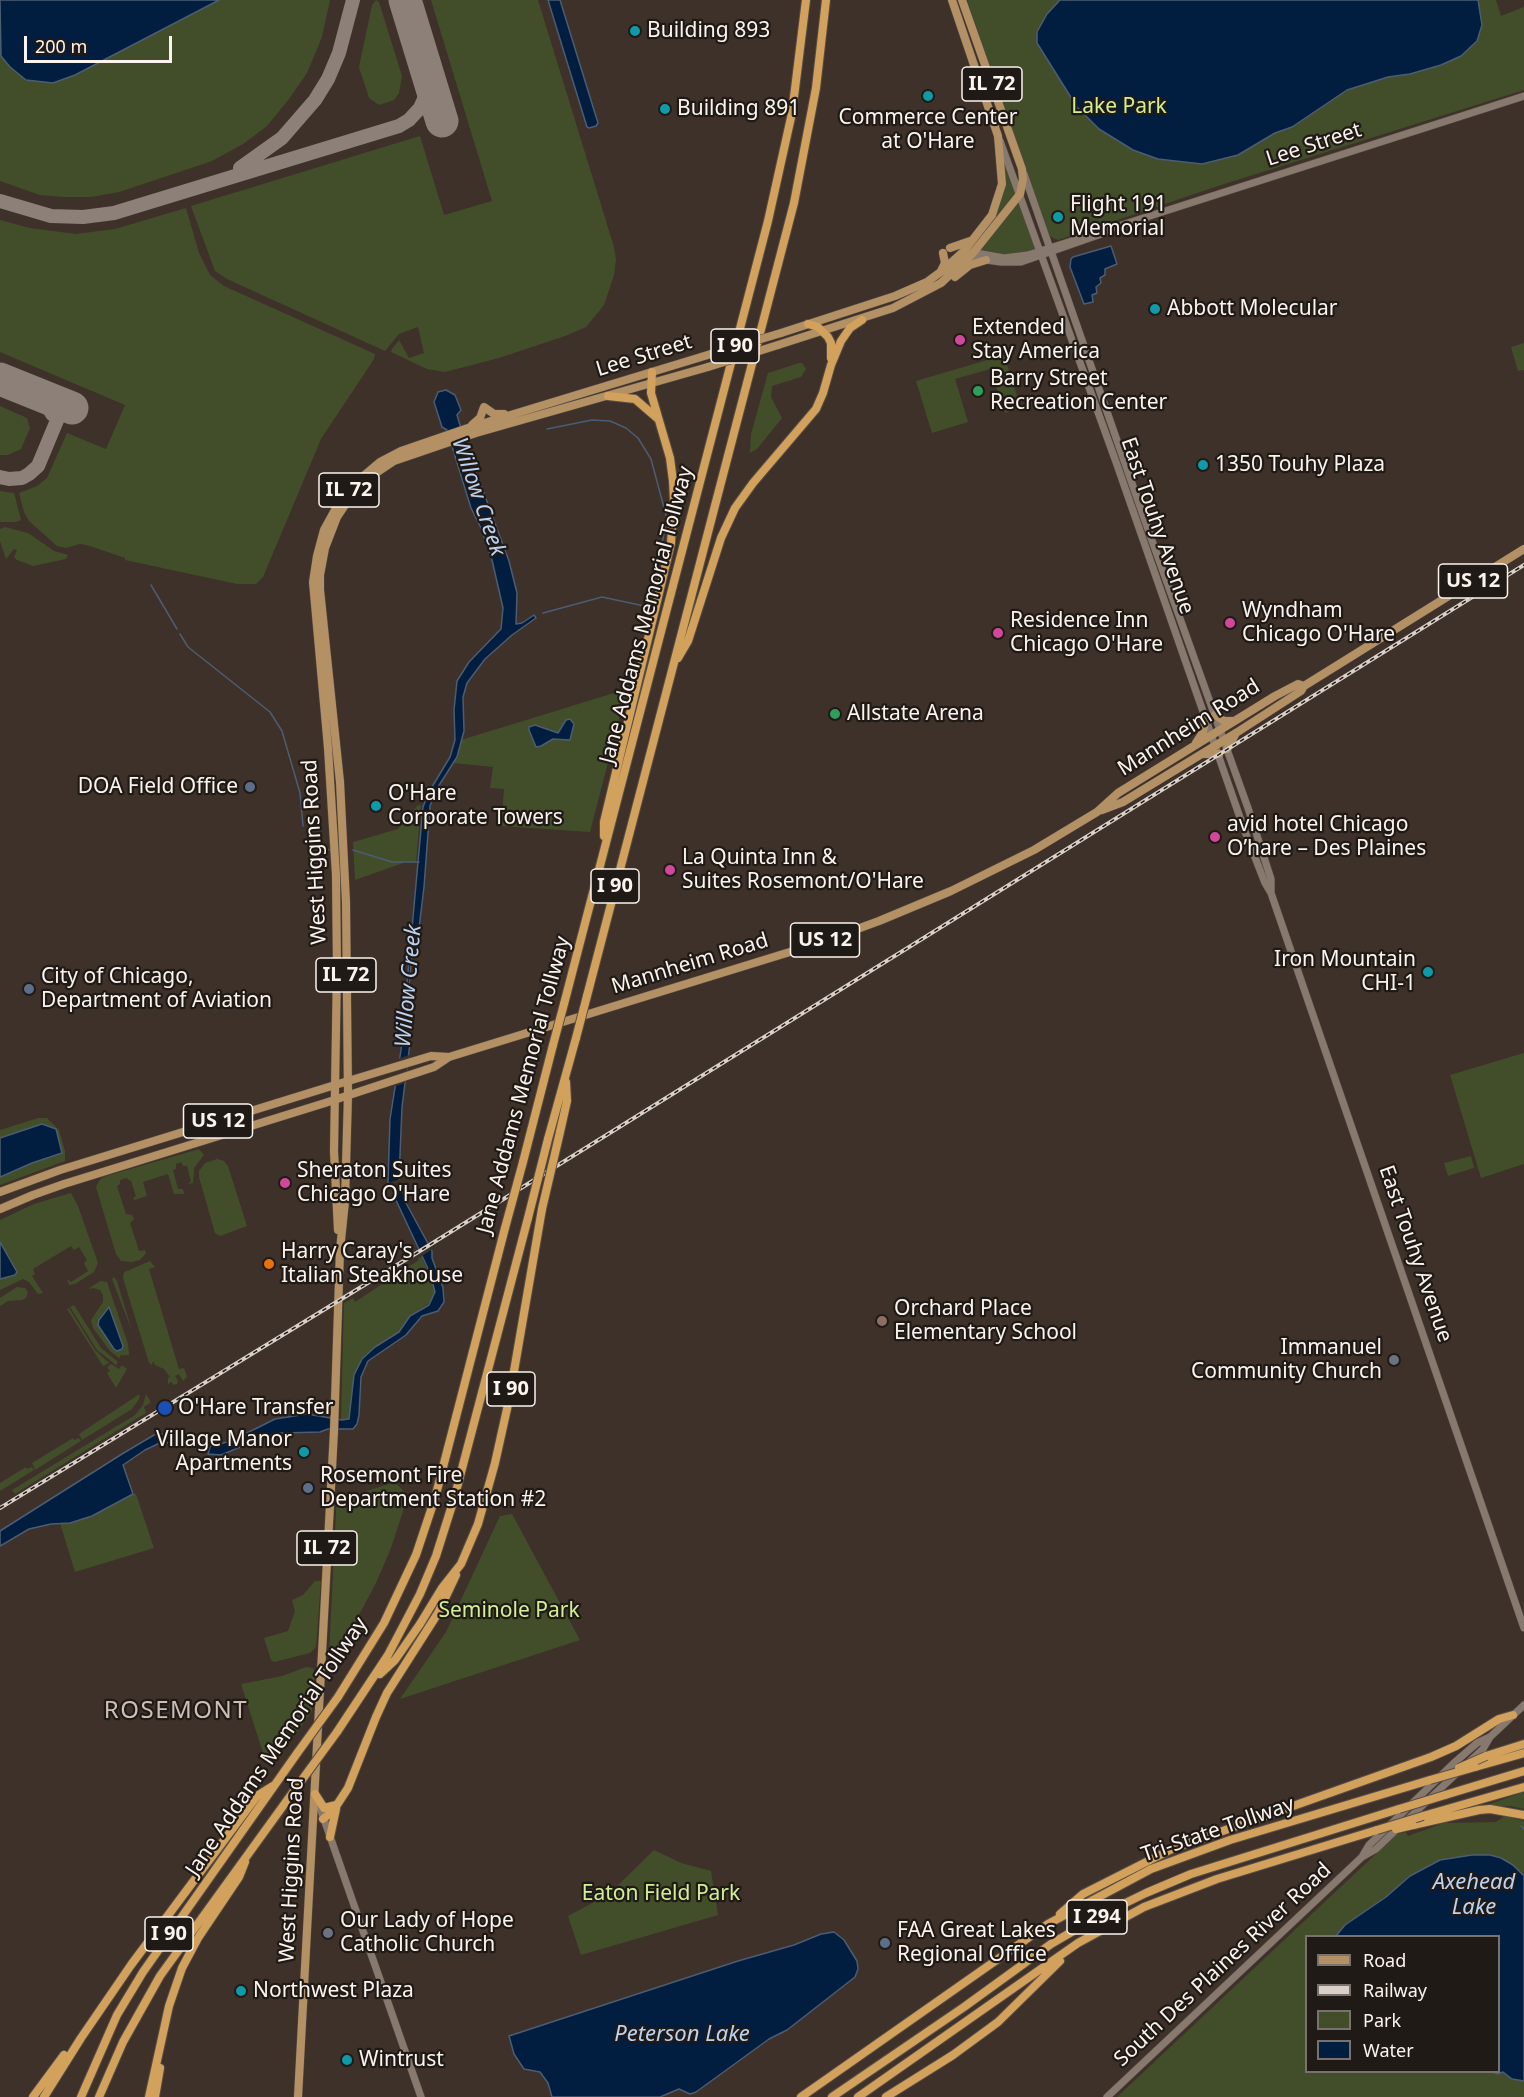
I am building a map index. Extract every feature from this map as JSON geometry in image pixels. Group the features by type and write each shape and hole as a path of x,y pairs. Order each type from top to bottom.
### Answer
{"highway":[{"name":"Jane Addams Memorial Tollway","path":"81,2097 113,2024 143,1972 338,1697 384,1623 416,1555 435,1498 776,187 794,102 806,0"},
{"name":"Jane Addams Memorial Tollway","path":"99,2097 123,2042 154,1985 373,1680 420,1593 446,1527 794,203 816,88 826,0"},
{"path":"673,666 688,641 728,521 743,495 816,409 831,365 846,333 862,320"},
{"path":"808,324 824,331 831,343 831,365"},
{"path":"603,852 604,822 671,543 673,481 670,458 651,384 652,372"},
{"path":"608,396 635,399 658,418"},
{"name":"Jane Addams Memorial Tollway","path":"373,1680 394,1660 442,1588 461,1564 478,1524 502,1435 542,1209 567,1101 566,1076"},
{"path":"323,1819 333,1811 348,1788 387,1693 438,1613 461,1564"},
{"path":"1048,1924 1083,1894 1121,1873 1172,1850 1431,1757 1456,1746 1499,1719 1513,1715"},
{"path":"1446,1774 1486,1756 1524,1744"},
{"name":"Tri-State Tollway","path":"801,2097 1048,1924 1151,1869 1191,1853 1446,1774 1524,1753"},
{"name":"Tri-State Tollway","path":"832,2097 964,2007 1051,1944 1108,1911 1191,1874 1524,1772"},
{"path":"45,2097 81,2038 131,1965 257,1796 278,1783"},
{"path":"858,2097 1078,1943 1144,1907 1188,1889 1524,1785"},
{"path":"315,1794 324,1808 337,1805"},
{"path":"330,1838 337,1805"},
{"path":"1375,1832 1479,1810 1490,1809 1524,1815"},
{"path":"149,2097 164,2022 182,1968 198,1938 239,1877 250,1851"},
{"path":"886,2097 953,2055 998,2022 1045,1974 1096,1933"},
{"path":"155,2097 164,2043 164,2022"},
{"path":"33,2097 68,2050 81,2038"}],"main road":[{"name":"East Touhy Avenue","path":"952,0 1212,734 1227,750 1271,879 1272,893 1524,1628"},
{"name":"East Touhy Avenue","path":"962,0 1220,729 1219,754 1254,855 1265,883 1272,893"},
{"name":"Lee Street","path":"321,604 320,575 325,548 337,517 349,499 370,477 394,461 520,412 895,296 927,282 966,255 1004,258 1041,253 1097,237 1114,228 1524,96"},
{"name":"IL 72","path":"966,255 992,215 1001,192 1002,165 998,135"},
{"name":"IL 72","path":"966,255 1020,194 1022,169"},
{"path":"940,272 945,262 946,251 976,237"},
{"name":"Lee Street","path":"966,255 1009,262 1027,261 1041,253"},
{"name":"Lee Street","path":"651,384 862,320 893,308 941,283 966,255"},
{"path":"941,283 948,282 970,265 986,260"},
{"path":"1027,261 1036,261 1046,267"},
{"name":"IL 72","path":"608,396 651,384"},
{"name":"Lee Street","path":"464,432 608,396"},
{"path":"464,432 480,418 484,407 494,414 520,412"},
{"name":"Lee Street","path":"314,596 315,566 320,542 332,514 346,492 366,473 391,455 449,438"},
{"name":"Mannheim Road","path":"0,1209 64,1184 434,1067 449,1057 800,949 951,891 1034,850 1097,812 1118,793 1196,751 1236,733 1301,691 1304,686 1524,549"},
{"name":"West Higgins Road","path":"314,596 329,759 336,875 336,1204 340,1250"},
{"name":"West Higgins Road","path":"298,2097 335,1414 348,1095 346,894 340,782 321,604"},
{"name":"Mannheim Road","path":"1196,751 1220,729 1282,692 1298,684 1304,686"},
{"path":"1215,715 1224,721 1235,721"},
{"path":"1206,717 1196,751 1219,754"},
{"path":"1227,750 1236,733"},
{"name":"Mannheim Road","path":"0,1192 60,1170 347,1081 431,1056 449,1057"},
{"name":"South Des Plaines River Road","path":"1107,2097 1362,1857 1376,1849 1483,1749 1490,1737 1524,1705"},
{"path":"315,1794 421,2097"},
{"path":"313,1824 323,1819"}],"green space":[{"path":"0,0 330,0 322,37 307,73 267,126 243,144 212,161 119,192 91,197 63,197 40,195 0,181"},
{"path":"376,0 379,2 402,76 399,93 394,100 379,105 369,98 359,67 372,5"},
{"path":"431,0 538,0 614,247 616,260 614,275 604,305 586,327 499,358 445,372 427,369 391,352 399,340 409,358 424,353 418,327 399,334 385,351 227,279 215,271 191,206 420,136 444,215 492,201"},
{"name":"Lake Park","path":"967,0 1496,0 1501,16 1524,7 1524,90 1218,186 1058,240 1051,237 1046,230"},
{"path":"1005,163 1017,192 972,248 998,209 1005,184"},
{"path":"1019,201 1037,249 1024,254 1005,255 980,251"},
{"path":"186,208 199,253 210,275 224,286 375,354 374,359 321,439 263,577 256,584 237,584 125,560 125,558 87,545 80,544 66,548 57,546 29,521 19,493 37,486 47,478 67,433 106,449 125,405 0,352 0,220 30,228 76,234 115,229"},
{"path":"1524,343 1524,370 1518,371 1511,347"},
{"path":"1004,355 1021,408 1005,413 990,369 955,379 968,422 932,433 916,381"},
{"path":"802,363 806,369 801,377 772,386 771,397 782,418 757,449 750,453 751,434 768,373"},
{"path":"0,406 27,418 30,428 21,449 8,455 0,455"},
{"path":"0,491 14,493 21,520 0,522"},
{"path":"5,527 28,533 54,551 68,555 66,559 33,566 17,560 14,557 17,550 14,549 6,559 0,541 0,529"},
{"path":"627,689 590,832 501,826 504,789 490,788 493,767 453,763 461,740"},
{"path":"421,805 416,862 406,862 355,880 353,842 398,829 417,806"},
{"path":"1524,1053 1524,1164 1481,1178 1450,1075"},
{"path":"38,1118 47,1118 59,1130 65,1151 65,1161 0,1185 0,1177 32,1163 61,1154 42,1124 0,1138 0,1130"},
{"path":"199,1149 204,1155 194,1168 193,1183 188,1184 191,1181 187,1166 183,1166 181,1162 176,1164 176,1169 173,1170 178,1189 183,1189 184,1194 174,1194 168,1174 143,1182 147,1196 134,1200 136,1196 131,1181 126,1178 120,1180 117,1186 126,1214 132,1215 134,1219 130,1223 139,1251 145,1250 146,1253 140,1260 121,1261 116,1254 96,1187 99,1181 103,1177"},
{"path":"1471,1156 1474,1168 1448,1176 1444,1163"},
{"path":"217,1159 224,1161 228,1166 247,1226 220,1236 215,1233 199,1177 199,1171 205,1163"},
{"path":"71,1193 78,1206 98,1263 94,1272 75,1284 69,1285 67,1279 71,1282 88,1271 84,1263 87,1260 79,1247 74,1250 71,1246 33,1269 35,1274 32,1276 43,1293 38,1294 29,1282 23,1279 0,1290 0,1220 34,1204"},
{"path":"421,1256 435,1291 432,1301 410,1316 399,1332 365,1355 354,1375 350,1417 347,1420 341,1420 344,1303 353,1298 355,1302 419,1260"},
{"path":"150,1261 155,1267 149,1269 179,1369 184,1368 187,1377 183,1381 179,1374 175,1376 178,1381 173,1385 172,1382 169,1385 168,1378 170,1377 164,1369 155,1365 153,1361 152,1365 149,1363 123,1278 124,1272"},
{"path":"114,1277 117,1281 132,1331 112,1279"},
{"path":"100,1281 107,1282 128,1344 129,1355 121,1355 119,1358 110,1351 93,1328 91,1320 103,1302 103,1295 100,1290 88,1289"},
{"path":"17,1287 25,1288 28,1292 26,1298 8,1301 0,1306 0,1298"},
{"path":"74,1305 101,1348 118,1362 116,1365 97,1350 70,1307"},
{"path":"69,1308 95,1350 109,1363 103,1366 67,1309"},
{"path":"111,1364 119,1369 122,1365 127,1369 116,1388 107,1373 110,1371 107,1367"},
{"path":"146,1394 151,1402 144,1407 146,1413 15,1494 12,1490 135,1415 143,1405"},
{"path":"140,1395 139,1399 132,1409 82,1440 79,1434"},
{"path":"73,1438 74,1440 79,1438 81,1441 35,1470 32,1463"},
{"path":"26,1467 27,1469 32,1467 34,1470 0,1491 0,1483"},
{"path":"395,1482 408,1496 391,1548 376,1583 344,1643 337,1654 329,1654 337,1493 358,1494"},
{"path":"136,1494 154,1548 75,1572 60,1523 71,1523 92,1516"},
{"name":"Seminole Park","path":"512,1514 580,1640 400,1699 446,1632 500,1516"},
{"path":"315,1581 321,1581 316,1647 310,1653 274,1662 271,1660 264,1638 288,1631 295,1611 292,1600 303,1595"},
{"path":"306,1667 313,1668 315,1673 312,1711 295,1735 282,1736 265,1759 241,1684 282,1676"},
{"path":"1524,1792 1524,1809 1511,1806 1484,1806"},
{"path":"1505,1816 1524,1821 1524,2097 1117,2097 1397,1834 1406,1832 1408,1836 1444,1823 1496,1822"},
{"name":"Eaton Field Park","path":"654,1850 681,1863 711,1871 718,1915 581,1955 568,1916 609,1894"}],"water":[{"path":"0,0 219,0 75,75 53,83 26,80 1,56"},
{"path":"548,0 560,0 598,123 596,126 587,127"},
{"path":"1060,0 1478,0 1482,25 1477,41 1461,56 1441,65 1410,74 1388,77 1347,90 1292,127 1275,133 1238,155 1202,164 1158,159 1133,150 1099,129 1077,107 1037,43 1037,32 1047,14"},
{"path":"1111,246 1117,264 1105,269 1105,275 1100,278 1101,283 1096,287 1097,293 1092,295 1093,302 1084,304 1070,267 1071,259"},
{"name":"Willow Creek","path":"446,390 455,395 461,410 457,415 465,442 509,561 517,593 516,624 534,615 536,618 485,659 467,683 463,697 464,731 457,757 436,790 430,806 424,887 416,953 412,953 404,1042 410,1043 402,1107 399,1179 406,1203 432,1251 432,1258 443,1288 444,1302 438,1311 422,1316 406,1335 368,1361 361,1377 359,1415 353,1429 281,1433 267,1436 221,1455 208,1454 211,1444 218,1445 235,1439 275,1419 307,1414 342,1420 349,1419 354,1375 362,1359 375,1347 399,1332 410,1316 429,1305 435,1292 430,1273 388,1183 390,1119 401,1050 423,807 429,792 450,757 455,740 454,710 457,681 469,662 501,629 503,608 492,560 471,508 447,430 442,427 434,402 438,392"},
{"path":"570,719 574,724 570,740 553,739 536,747 529,727 535,725 558,733 566,720"},
{"path":"42,1124 56,1129 62,1153 0,1177 0,1138"},
{"path":"0,1242 17,1272 15,1275 0,1279"},
{"path":"109,1307 123,1346 117,1351 98,1325"},
{"path":"154,1435 179,1437 176,1446 164,1441 145,1450 123,1465 133,1494 92,1516 70,1523 29,1529 0,1546 0,1531 122,1454"},
{"name":"Axehead Lake","path":"1490,1855 1513,1865 1524,1876 1524,2081 1512,2079 1503,2072 1500,2073 1500,1935 1337,1935 1345,1925 1386,1897 1410,1876 1440,1860"},
{"name":"Peterson Lake","path":"834,1932 844,1940 857,1961 858,1969 855,1977 787,2030 769,2039 696,2092 690,2094 679,2089 660,2097 552,2097 548,2083 540,2072 524,2069 514,2054 509,2036 794,1945 821,1934"}],"pier":[{"path":"409,1055 405,1083 392,1087 395,1060"},
{"path":"401,1179 404,1188 390,1193 387,1183"},
{"path":"430,1242 434,1248 419,1258 415,1251"}],"waterway":[{"path":"543,613 602,597 649,607 667,519 651,459 638,438 626,428 610,421 592,420 547,429"},
{"path":"151,585 177,629"},
{"path":"180,634 188,647 270,712 282,731 300,793 303,826"},
{"path":"314,838 329,850"},
{"path":"353,850 392,862 419,862"},
{"path":"1521,1826 1524,1829"}],"taxiway":[{"path":"240,168 282,138 315,100 328,79 339,53 353,0"},
{"path":"0,201 51,216 83,217 114,213 399,126 409,120 420,108 431,84"},
{"path":"37,394 52,414"},
{"path":"0,477 22,478 38,466 58,418 58,408 53,400"}],"runway":[{"path":"405,0 442,121"},
{"path":"0,379 72,408"}],"railway":[{"path":"0,1508 415,1254 1524,565"}],"place":[{"name":"Building 893","path":"635,31"},
{"name":"Commerce Center at O'Hare","path":"928,96"},
{"name":"Building 891","path":"665,109"},
{"name":"Flight 191 Memorial","path":"1058,217"},
{"name":"Abbott Molecular","path":"1155,309"},
{"name":"Extended Stay America","path":"960,340"},
{"name":"Barry Street Recreation Center","path":"978,391"},
{"name":"1350 Touhy Plaza","path":"1203,465"},
{"name":"Wyndham Chicago O'Hare","path":"1230,623"},
{"name":"Residence Inn Chicago O'Hare","path":"998,633"},
{"name":"Allstate Arena","path":"835,714"},
{"name":"DOA Field Office","path":"250,787"},
{"name":"O'Hare Corporate Towers","path":"376,806"},
{"name":"avid hotel Chicago O’hare – Des Plaines","path":"1215,837"},
{"name":"La Quinta Inn & Suites Rosemont/O'Hare","path":"670,870"},
{"name":"Iron Mountain CHI-1","path":"1428,972"},
{"name":"City of Chicago, Department of Aviation","path":"29,989"},
{"name":"Sheraton Suites Chicago O'Hare","path":"285,1183"},
{"name":"Harry Caray's Italian Steakhouse","path":"269,1264"},
{"name":"Orchard Place Elementary School","path":"882,1321"},
{"name":"Immanuel Community Church","path":"1394,1360"},
{"name":"O'Hare Transfer","path":"165,1408"},
{"name":"Village Manor Apartments","path":"304,1452"},
{"name":"Rosemont Fire Department Station #2","path":"308,1488"},
{"name":"Our Lady of Hope Catholic Church","path":"328,1933"},
{"name":"FAA Great Lakes Regional Office","path":"885,1943"},
{"name":"Northwest Plaza","path":"241,1991"},
{"name":"Wintrust","path":"347,2060"}],"district":[{"name":"ROSEMONT","path":"176,1711"}]}
